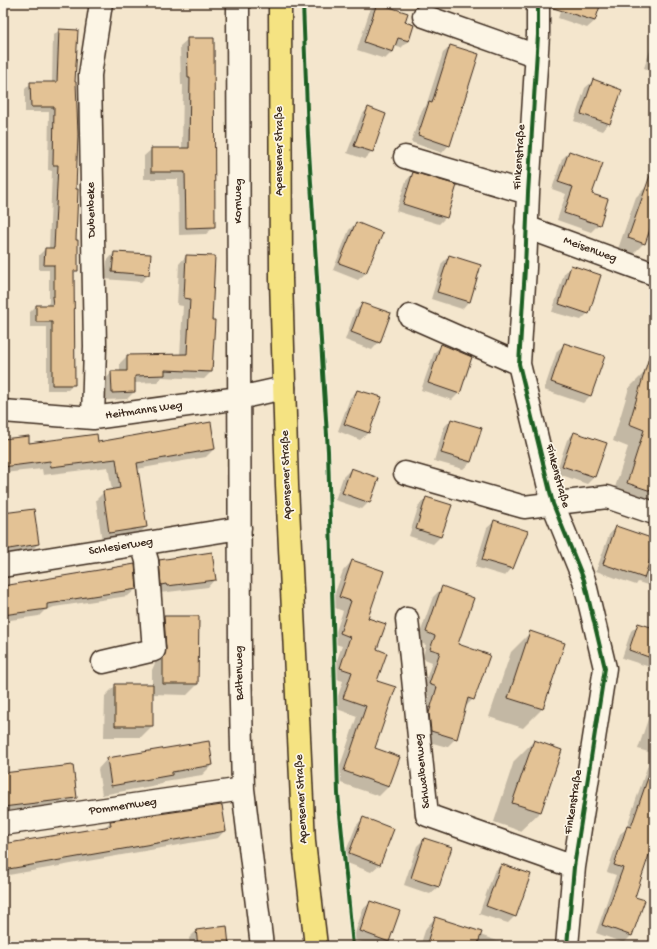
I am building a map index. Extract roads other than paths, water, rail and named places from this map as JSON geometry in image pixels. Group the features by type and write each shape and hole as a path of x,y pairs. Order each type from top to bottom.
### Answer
{"main road":[{"name":"Apensener Straße","path":"280,3 281,279 287,485 304,842 316,946"}],"street":[{"name":"Dubenbeke","path":"93,418 95,346 90,75 101,3"},
{"name":"Kornweg","path":"238,3 239,398"},
{"name":"Finkenstraße","path":"538,3 537,56 526,227 526,268 519,364 553,504 584,580 605,668 574,867 567,946"},
{"path":"424,16 537,56"},
{"name":"Finkenstraße","path":"405,157 528,194"},
{"name":"Meisenweg","path":"526,227 654,274"},
{"path":"410,316 519,364"},
{"name":"Heitmanns Weg","path":"3,411 93,418 239,398 284,388"},
{"name":"Baltenweg","path":"239,398 240,664 243,789 262,946"},
{"name":"Finkenstraße","path":"405,473 524,507 607,497 654,513"},
{"name":"Schlesierweg","path":"3,566 240,528"},
{"path":"103,662 154,650 147,561 142,544"},
{"name":"Schwalbenweg","path":"407,619 427,815 574,867"},
{"name":"Pommernweg","path":"3,824 243,789"}]}
